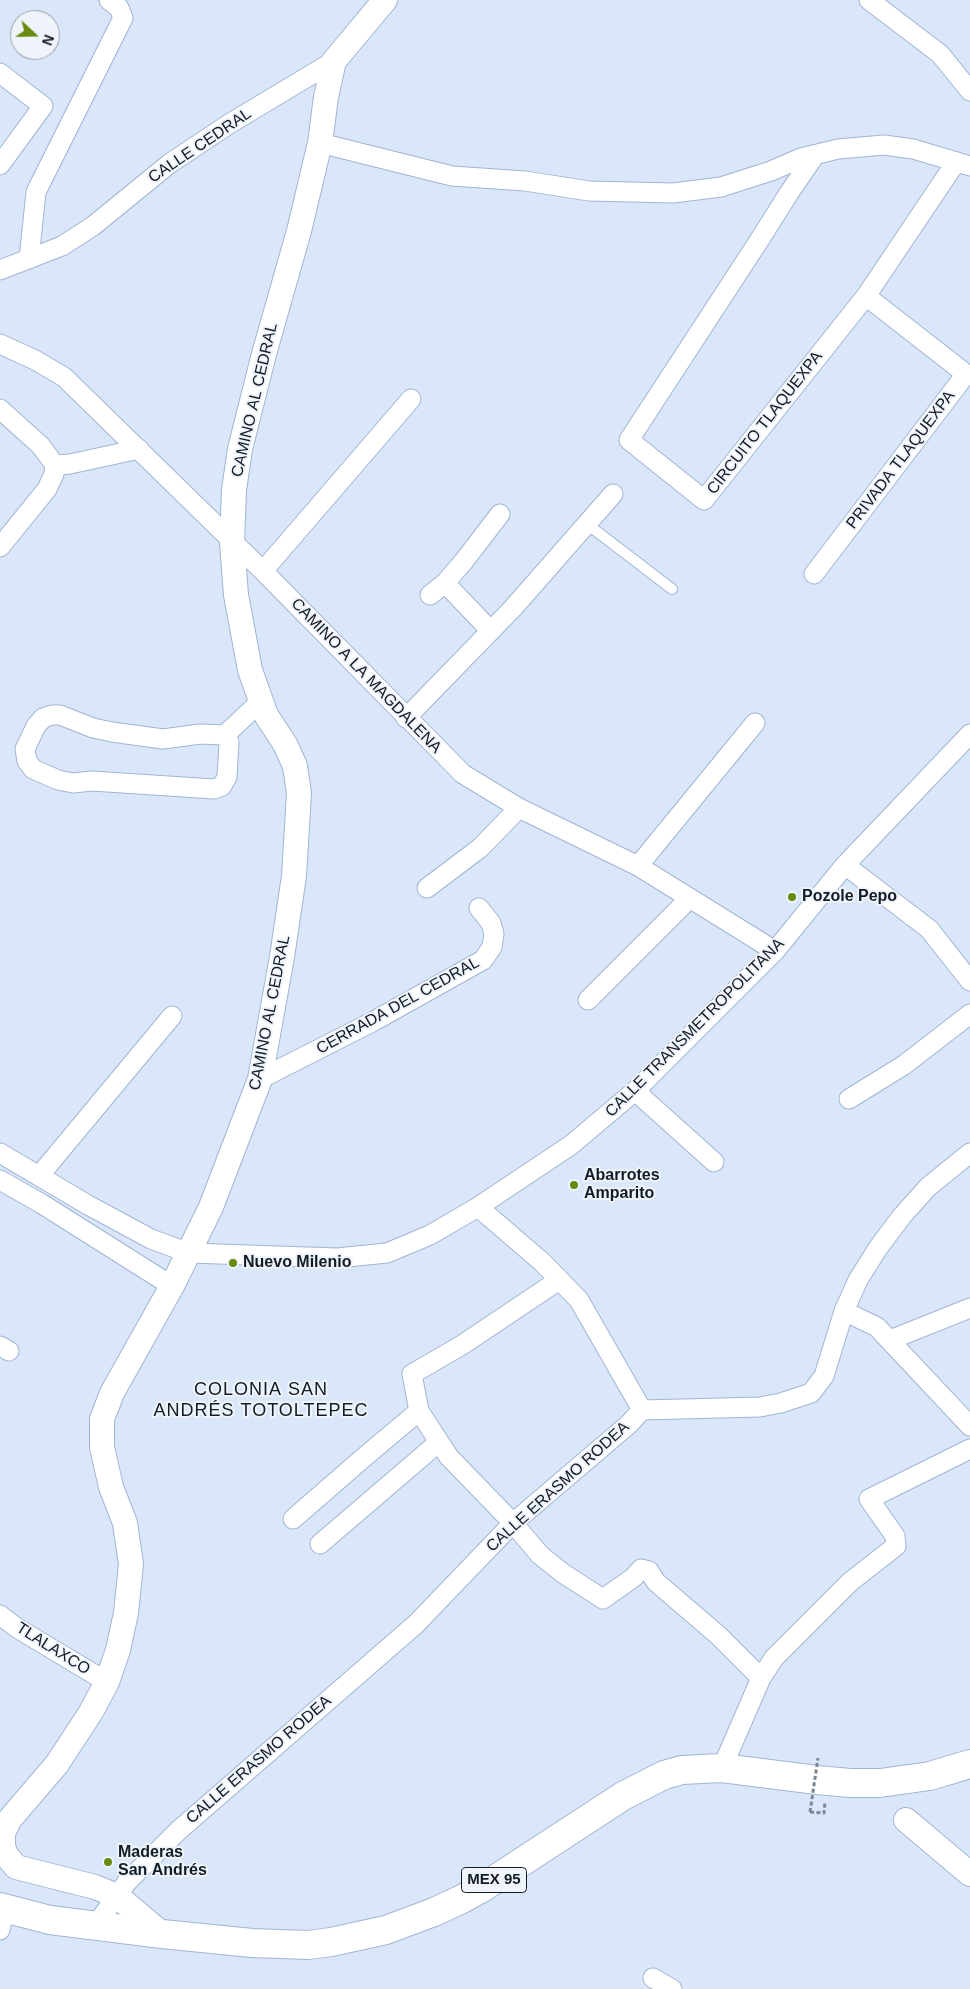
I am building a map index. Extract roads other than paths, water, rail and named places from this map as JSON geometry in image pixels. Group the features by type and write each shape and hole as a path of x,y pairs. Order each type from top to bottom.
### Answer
{"main road":[{"name":"MEX 95","path":"1,1915 252,1943 308,1945 359,1937 386,1930 434,1912 482,1888 643,1784 682,1770 722,1768 817,1780 880,1783 930,1776 970,1764"}],"street":[{"path":"29,260 36,192 123,18 119,8 109,0"},
{"name":"CALLE CEDRAL","path":"0,270 62,246 94,226 169,164 229,124 334,61 385,0"},
{"path":"869,0 940,54 970,91"},
{"name":"CAMINO AL CEDRAL","path":"162,1934 117,1896 95,1887 16,1867 6,1855 3,1846 3,1833 5,1814 58,1764 91,1712 107,1682 118,1650 126,1613 131,1564 125,1523 111,1487 102,1447 102,1419 112,1393 189,1253 214,1198 260,1079 282,957 294,876 299,793 295,766 285,744 266,715 250,670 236,595 232,542 234,490 240,449 264,354 299,231 320,143 326,97 334,61"},
{"path":"0,73 43,106 0,165"},
{"path":"320,143 452,176 525,181 589,191 673,193 721,186 771,172 801,158 838,150 884,145 913,150 963,164"},
{"name":"CIRCUITO TLAQUEXPA","path":"815,155 788,192 762,236 629,440 704,500 866,296 963,164"},
{"name":"PRIVADA TLAQUEXPA","path":"814,574 966,374 866,296"},
{"name":"CAMINO A LA MAGDALENA","path":"0,344 36,360 64,377 263,571 463,774 519,808 638,866 775,952"},
{"path":"263,571 411,399"},
{"path":"0,409 40,445 55,465 54,474 47,489 0,547"},
{"path":"55,465 70,464 139,449"},
{"path":"406,718 513,608 613,494"},
{"path":"490,630 437,589 464,561 500,514"},
{"path":"225,735 229,742 227,777 222,786 214,789 98,781 73,783 58,780 33,769 27,761 25,749 36,726 43,718 52,715 60,714 93,728 163,739 200,734 225,735 261,701"},
{"path":"638,866 755,723"},
{"name":"CALLE TRANSMETROPOLITANA","path":"0,1153 151,1239 189,1253 337,1258 387,1253 430,1235 478,1207 571,1145 635,1091 775,952 845,865 970,734"},
{"path":"427,888 480,848 519,808"},
{"path":"845,865 929,929 970,981"},
{"path":"588,1000 690,898"},
{"name":"CERRADA DEL CEDRAL","path":"260,1079 374,1021 483,960 492,947 494,934 492,923 479,908"},
{"path":"849,1099 904,1065 970,1014"},
{"path":"39,1176 172,1016"},
{"path":"635,1091 714,1162"},
{"name":"CALLE ERASMO RODEA","path":"95,1926 127,1882 178,1830 416,1624 513,1523 629,1424 642,1410 760,1407 781,1403 811,1393 824,1376 844,1311 858,1280 902,1216 928,1187 970,1153"},
{"path":"0,1180 42,1204 172,1286"},
{"path":"478,1207 522,1244 579,1300 642,1410"},
{"path":"559,1280 462,1345 412,1374 419,1411 449,1457 513,1523 540,1554 564,1574 598,1597 606,1598 634,1577 641,1569 649,1571 656,1582 719,1636 761,1678"},
{"path":"890,1340 970,1308"},
{"path":"844,1311 878,1327 970,1426"},
{"path":"293,1519 419,1411"},
{"path":"320,1544 439,1442"},
{"path":"722,1768 761,1678 787,1644 850,1582 896,1546 895,1536 869,1499 970,1449"},
{"name":"TLALAXCO","path":"0,1615 17,1628 107,1682"},
{"path":"906,1820 970,1874"},
{"path":"653,1978 672,1989"}],"lane":[{"path":"587,524 672,589"}],"place":[{"name":"Pozole Pepo","path":"792,897"},
{"name":"Abarrotes Amparito","path":"574,1185"},
{"name":"Nuevo Milenio","path":"233,1263"},
{"name":"Maderas San Andrés","path":"108,1862"}],"district":[{"name":"COLONIA SAN ANDRÉS TOTOLTEPEC","path":"261,1400"}]}
